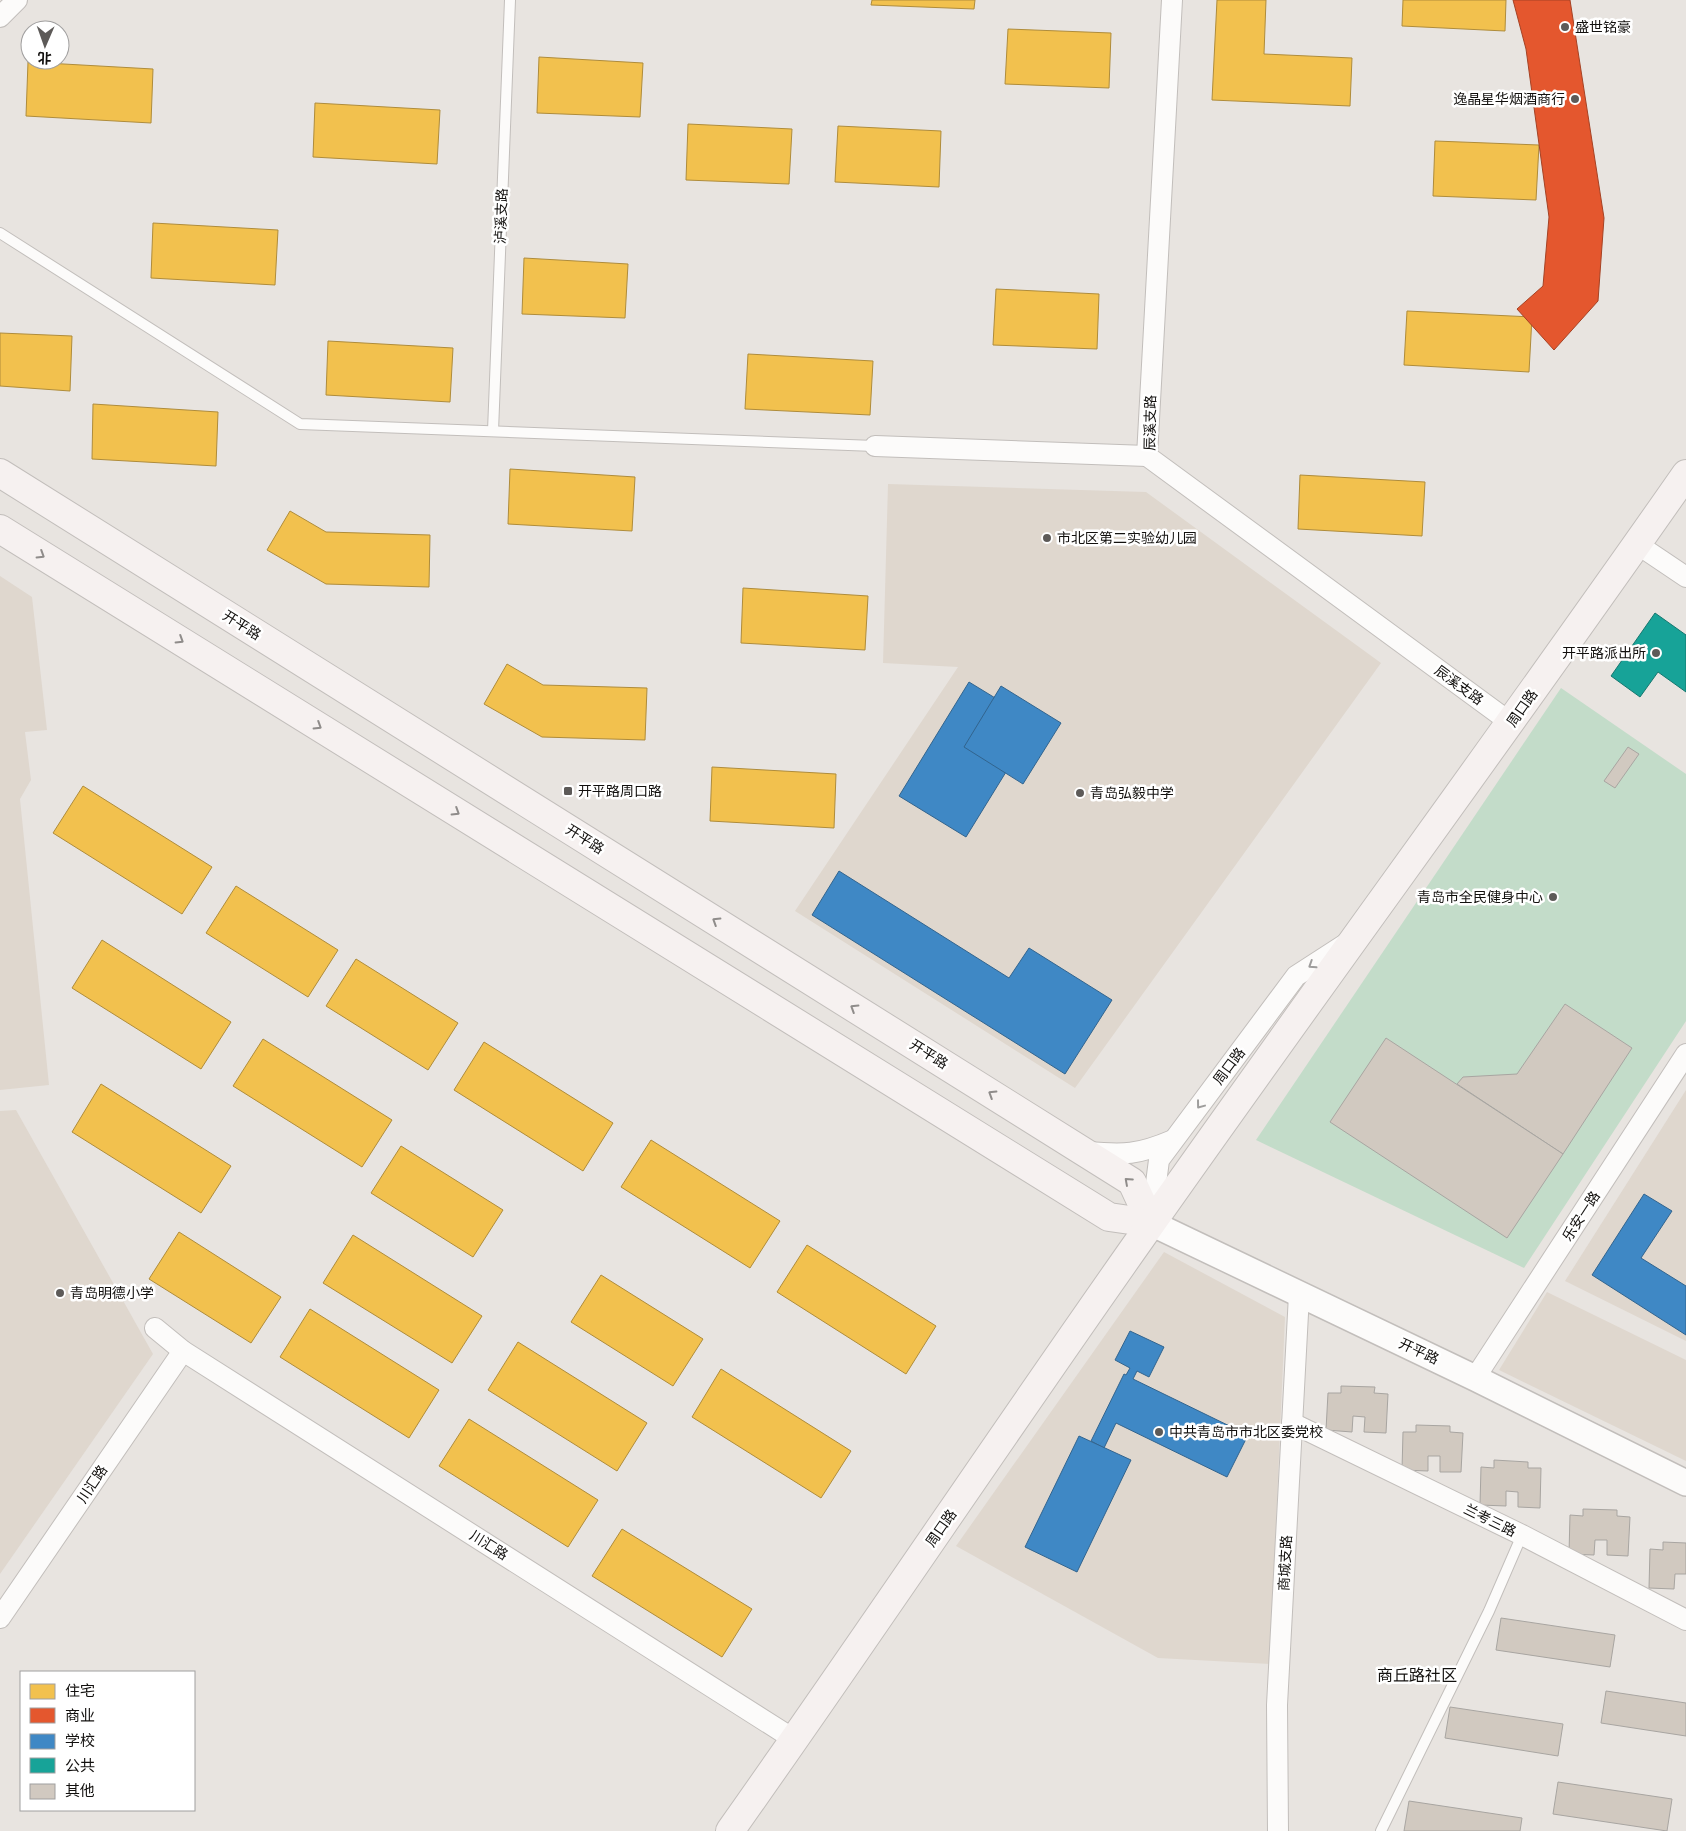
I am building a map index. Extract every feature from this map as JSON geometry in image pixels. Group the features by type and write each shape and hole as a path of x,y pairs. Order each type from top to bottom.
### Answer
{"main road":[{"name":"开平路","path":"0,473 1132,1182 1151,1223"},
{"name":"周口路","path":"730,1831 795,1740 1151,1223 1353,939 1511,723 1686,474"},
{"name":"开平路","path":"0,529 1109,1217 1151,1223"}],"street":[{"path":"0,17 17,0"},
{"name":"辰溪支路","path":"1172,0 1147,456 1511,723"},
{"path":"875,446 1147,456"},
{"path":"1637,544 1686,577"},
{"name":"周口路","path":"1151,1223 1159,1160 1296,976 1353,939"},
{"name":"乐安一路","path":"1475,1378 1686,1054"},
{"path":"1084,1152 1123,1155 1147,1151 1175,1140"},
{"name":"开平路","path":"1151,1223 1475,1378 1686,1483"},
{"name":"商城支路","path":"1278,1831 1277,1705 1299,1295"},
{"name":"川汇路","path":"155,1328 183,1351 795,1740"},
{"name":"川汇路","path":"0,1618 183,1351"},
{"name":"兰考三路","path":"1292,1423 1522,1535 1686,1620"}],"lane":[{"name":"泸溪支路","path":"493,431 510,0"},
{"path":"0,233 300,424 875,446"},
{"path":"1381,1831 1489,1611 1522,1535"}],"shaded area":[{"name":"青岛弘毅中学","path":"888,484 1146,492 1381,663 1075,1088 795,911 958,667 883,663"},
{"path":"0,576 32,597 47,730 25,732 31,780 20,799 49,1085 0,1090"},
{"path":"1686,1090 1686,1341 1565,1281"},
{"name":"青岛明德小学","path":"16,1110 153,1354 0,1574 0,1111"},
{"name":"中共青岛市市北区委党校","path":"1164,1252 1285,1317 1270,1664 1158,1658 956,1546"},
{"path":"1547,1292 1686,1360 1686,1461 1499,1370"}],"green space":[{"name":"青岛市全民健身中心","path":"1561,688 1686,774 1686,1021 1524,1268 1256,1140"}],"building: 住宅":[{"path":"872,0 975,0 974,9 871,5"},
{"path":"1217,0 1266,0 1264,54 1352,58 1350,106 1212,100"},
{"path":"1403,0 1506,0 1505,31 1402,26"},
{"path":"1008,29 1111,33 1109,88 1005,84"},
{"path":"539,57 643,63 640,117 537,113"},
{"path":"70,64 153,69 151,123 26,116 28,70 70,70"},
{"path":"315,103 440,110 437,164 313,157"},
{"path":"688,124 792,129 789,184 686,180"},
{"path":"838,126 941,131 939,187 835,182"},
{"path":"1435,141 1539,145 1536,200 1433,196"},
{"path":"153,223 278,230 275,285 151,278"},
{"path":"524,258 628,264 625,318 522,314"},
{"path":"996,289 1099,294 1097,349 993,345"},
{"path":"1407,311 1532,317 1529,372 1404,365"},
{"path":"0,333 72,336 70,391 0,386"},
{"path":"328,341 453,348 450,402 326,395"},
{"path":"748,354 873,361 870,415 745,409"},
{"path":"93,404 218,412 216,466 92,459"},
{"path":"510,469 635,477 632,531 508,524"},
{"path":"1300,475 1425,482 1422,536 1298,529"},
{"path":"290,511 326,532 430,535 429,587 326,584 267,550"},
{"path":"743,588 868,596 865,650 741,643"},
{"path":"507,664 543,685 647,688 645,740 542,737 484,704"},
{"path":"712,767 836,774 834,828 710,821"},
{"path":"83,786 212,867 182,914 53,833"},
{"path":"236,886 338,950 308,997 206,933"},
{"path":"102,940 231,1022 201,1069 72,988"},
{"path":"356,959 458,1023 428,1070 326,1006"},
{"path":"263,1039 392,1120 362,1167 233,1086"},
{"path":"484,1042 613,1123 583,1171 454,1090"},
{"path":"101,1084 231,1166 201,1213 72,1132"},
{"path":"651,1140 780,1221 750,1268 621,1187"},
{"path":"401,1146 503,1210 473,1257 371,1193"},
{"path":"179,1232 281,1297 251,1343 149,1279"},
{"path":"353,1235 482,1316 452,1363 323,1283"},
{"path":"807,1245 936,1326 906,1374 777,1292"},
{"path":"601,1275 703,1339 673,1386 571,1322"},
{"path":"310,1309 439,1390 409,1438 280,1357"},
{"path":"518,1342 647,1423 617,1471 488,1390"},
{"path":"721,1369 851,1451 821,1498 692,1417"},
{"path":"469,1419 598,1500 568,1547 439,1466"},
{"path":"622,1529 752,1609 722,1657 592,1576"}],"building: 商业":[{"path":"1513,0 1570,0 1604,218 1598,301 1554,350 1517,309 1543,286 1549,217 1526,49"}],"building: 学校":[{"path":"969,682 1046,729 1032,752 1022,746 966,837 899,796"},
{"path":"1001,686 1061,723 1023,784 964,747"},
{"path":"839,871 1009,978 1029,948 1112,1000 1065,1074 812,915"},
{"path":"1644,1194 1672,1211 1641,1258 1686,1286 1686,1335 1592,1275"},
{"path":"1130,1331 1164,1347 1149,1377 1137,1371 1133,1379 1248,1435 1227,1477 1116,1423 1104,1448 1091,1441 1124,1374 1126,1375 1130,1368 1115,1360"},
{"path":"1079,1436 1131,1460 1077,1572 1025,1547"}],"building: 公共":[{"name":"开平路派出所","path":"1655,613 1686,635 1686,692 1658,672 1640,697 1611,676"}],"building: 其他":[{"path":"1628,747 1639,754 1615,788 1604,781"},
{"path":"1565,1004 1632,1048 1563,1154 1457,1084 1463,1077 1517,1074"},
{"path":"1386,1038 1563,1154 1507,1238 1330,1122"},
{"path":"1341,1386 1375,1387 1374,1393 1388,1394 1386,1433 1364,1432 1365,1417 1353,1416 1352,1432 1326,1430 1328,1393 1341,1393"},
{"path":"1416,1425 1450,1426 1450,1432 1463,1433 1461,1472 1440,1472 1440,1456 1428,1456 1428,1471 1402,1470 1403,1432 1416,1432"},
{"path":"1494,1460 1528,1462 1528,1468 1541,1468 1540,1508 1518,1507 1518,1492 1506,1491 1506,1506 1480,1505 1481,1467 1494,1468"},
{"path":"1583,1509 1617,1510 1617,1516 1630,1517 1628,1556 1607,1555 1607,1540 1595,1540 1594,1555 1569,1554 1570,1515 1583,1516"},
{"path":"1663,1542 1686,1543 1686,1574 1675,1574 1674,1589 1649,1588 1650,1549 1663,1550"},
{"path":"1501,1618 1615,1635 1610,1667 1496,1650"},
{"path":"1606,1691 1686,1703 1686,1736 1601,1723"},
{"path":"1450,1707 1563,1724 1558,1756 1445,1738"},
{"path":"1558,1782 1672,1799 1667,1831 1553,1814"},
{"path":"1409,1801 1522,1818 1520,1831 1404,1831"}],"place":[{"name":"盛世铭豪","path":"1565,27"},
{"name":"逸晶星华烟酒商行","path":"1575,99"},
{"name":"市北区第二实验幼儿园","path":"1047,538"},
{"name":"开平路派出所","path":"1656,653"},
{"name":"开平路周口路","path":"568,791"},
{"name":"青岛弘毅中学","path":"1080,793"},
{"name":"青岛市全民健身中心","path":"1553,897"},
{"name":"青岛明德小学","path":"60,1293"},
{"name":"中共青岛市市北区委党校","path":"1159,1432"}],"district":[{"name":"商丘路社区","path":"1417,1675"}]}
